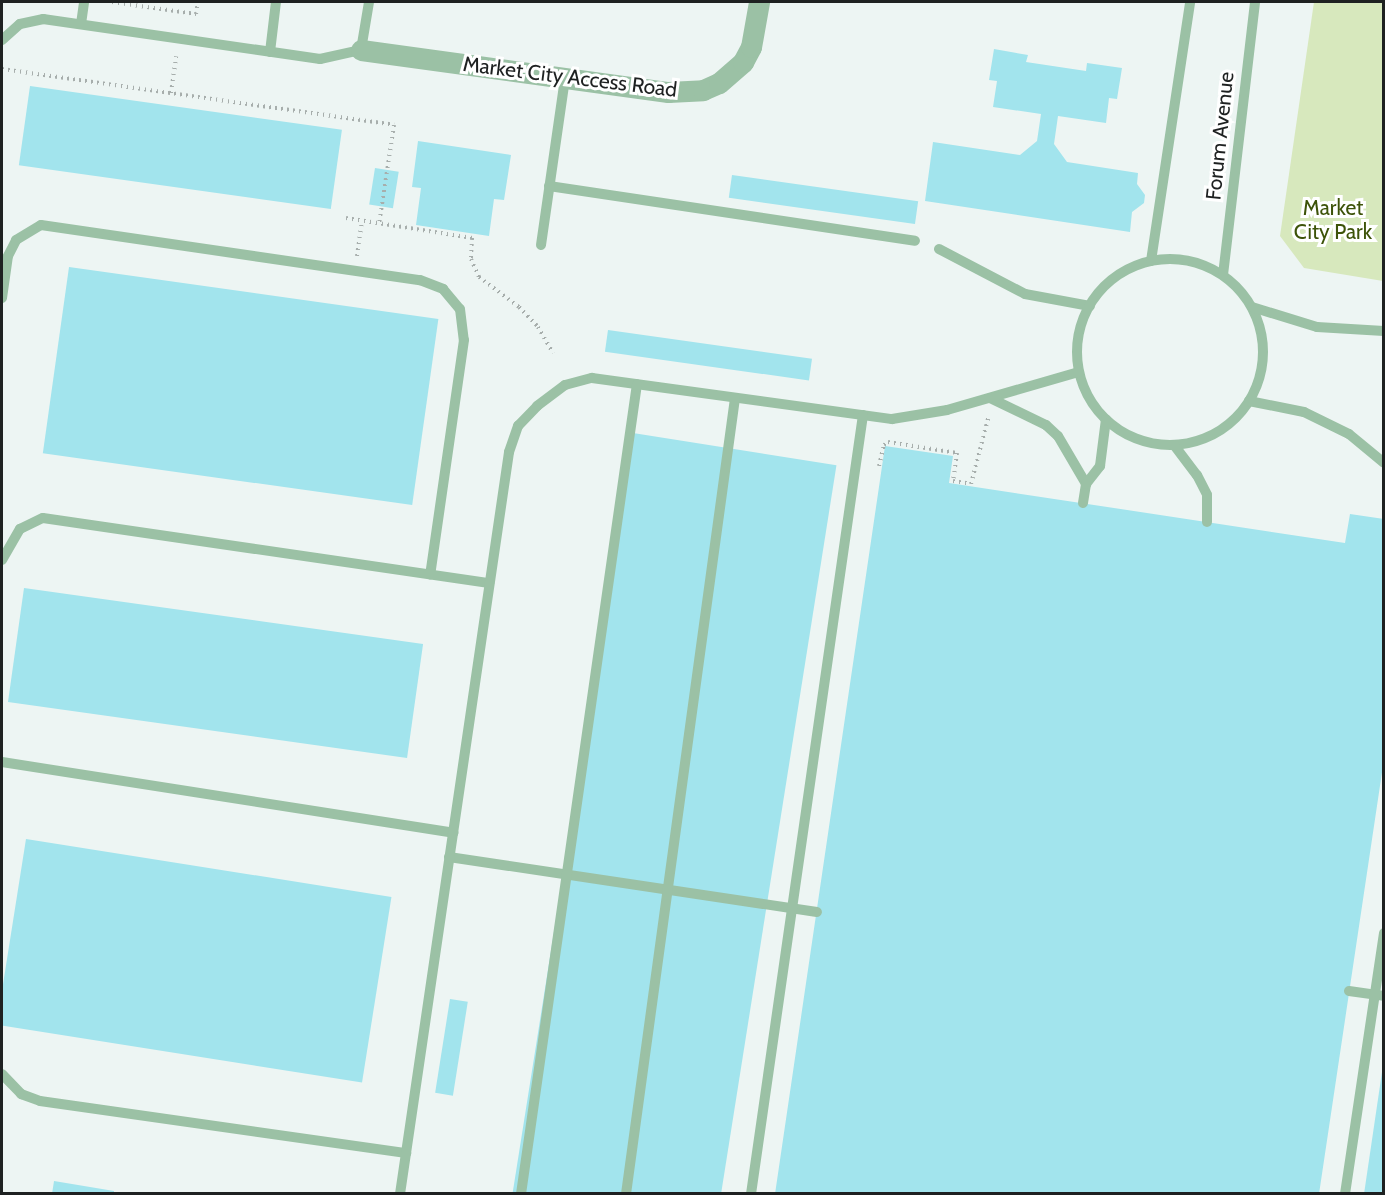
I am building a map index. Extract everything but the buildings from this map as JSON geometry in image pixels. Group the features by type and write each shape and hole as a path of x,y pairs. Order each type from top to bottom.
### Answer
{"street":[{"name":"Market City Access Road","path":"361,50 668,92 702,90 719,83 743,62 751,47 759,2"}],"lane":[{"path":"81,24 84,2"},
{"path":"270,52 276,2"},
{"path":"2,40 20,24 43,19 321,59 361,50 369,2"},
{"path":"1151,261 1190,2"},
{"name":"Forum Avenue","path":"1223,275 1255,2"},
{"path":"541,245 565,78"},
{"path":"549,186 915,241"},
{"path":"2,298 8,256 16,240 41,225 430,281 454,298 464,323 430,575"},
{"path":"939,249 1025,294 1090,306"},
{"path":"1151,261 1184,261 1223,275 1252,308 1262,338 1261,371 1249,401 1232,422 1209,437 1174,445 1154,444 1128,436 1106,419 1089,398 1078,372 1077,342 1090,306 1100,289 1123,271 1151,261"},
{"path":"1252,308 1317,327 1383,331"},
{"path":"400,1194 509,452 518,426 565,385 592,378 892,419 947,410 1078,372"},
{"path":"521,1194 637,384"},
{"path":"626,1194 735,398"},
{"path":"990,398 1046,424 1065,445 1086,484"},
{"path":"1249,401 1304,412 1349,434 1383,463"},
{"path":"750,1194 863,415"},
{"path":"1083,503 1086,484 1100,466 1106,419"},
{"path":"1174,445 1197,475 1207,495 1208,522"},
{"path":"2,560 20,529 43,518 489,583"},
{"path":"2,762 453,833"},
{"path":"449,857 817,912"},
{"path":"1346,1194 1379,996 1383,933"},
{"path":"1349,991 1379,996"},
{"path":"2,1074 21,1094 40,1101 406,1153"}],"path":[{"path":"112,2 196,14 198,2"},
{"path":"2,69 394,125 379,224"},
{"path":"346,218 472,238 471,259 479,277 519,307 538,327 553,353"},
{"path":"355,270 362,221"},
{"path":"879,466 884,445 888,442 957,453 953,481 971,483 990,418"}],"green space":[{"name":"Market City Park","path":"1314,2 1383,2 1383,281 1304,268 1280,236"}]}
